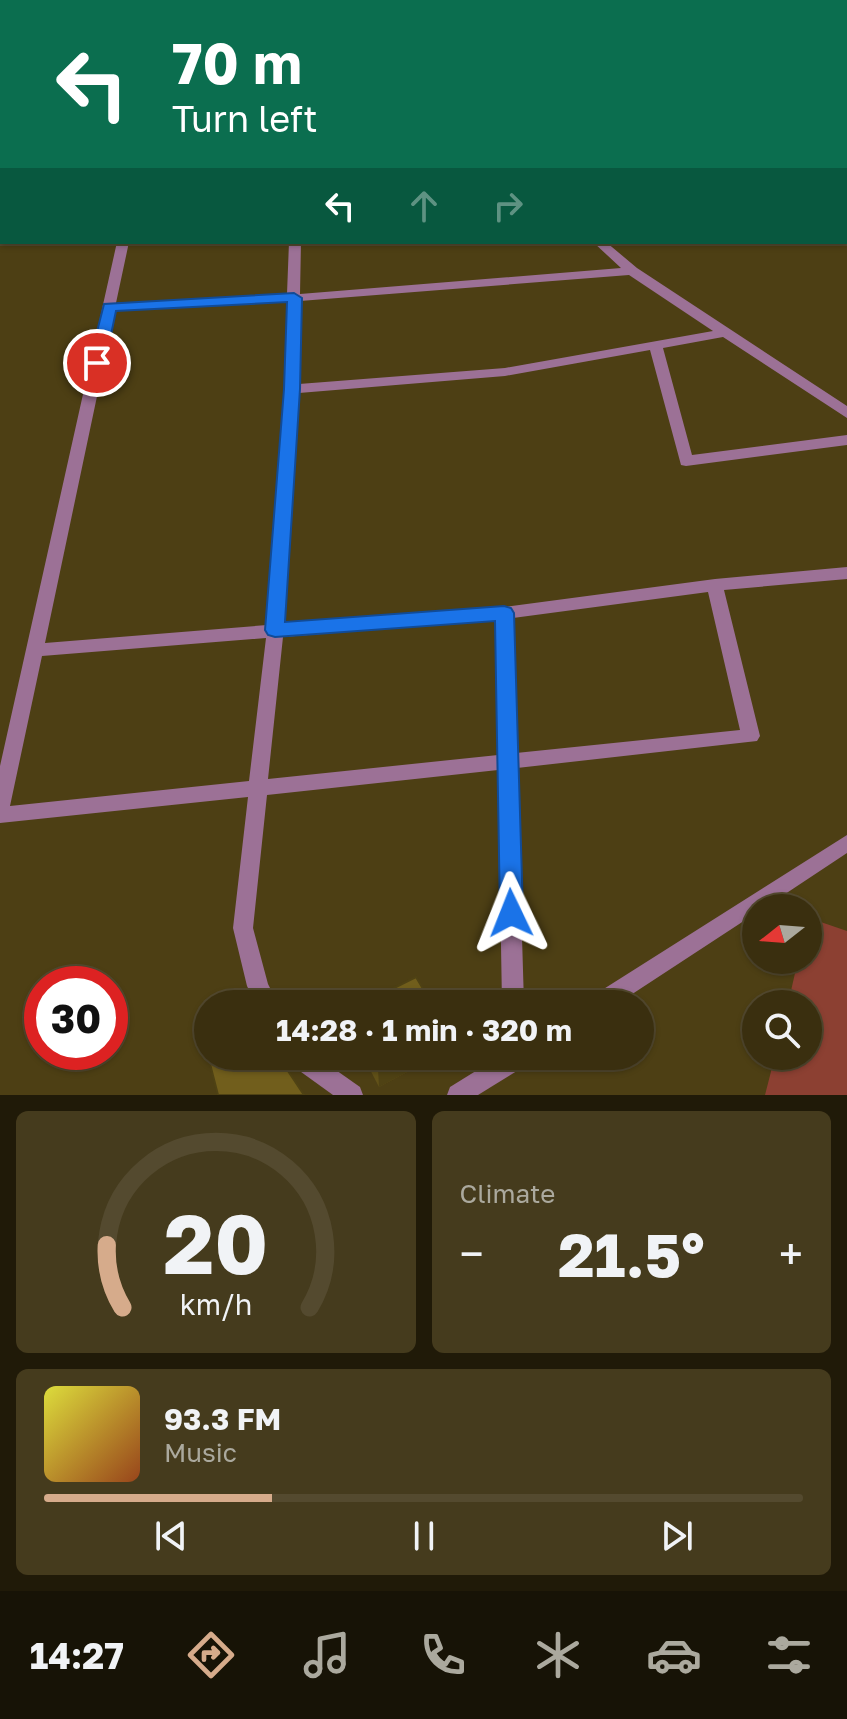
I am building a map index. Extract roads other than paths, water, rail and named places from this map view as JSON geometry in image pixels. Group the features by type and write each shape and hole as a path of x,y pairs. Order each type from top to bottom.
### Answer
{"street":[{"path":"0,809 123,244"},
{"path":"260,990 243,928 275,630 292,389 295,244"},
{"path":"601,244 632,271 847,413"},
{"path":"109,307 294,298 632,271"},
{"path":"292,389 505,372 728,332"},
{"path":"656,346 686,461 847,440"},
{"path":"35,650 504,613 715,585 847,573"},
{"path":"0,815 751,736 715,585"},
{"path":"504,613 513,990"},
{"path":"621,990 847,843"},
{"path":"317,1070 352,1095"},
{"path":"458,1095 496,1070"}]}
